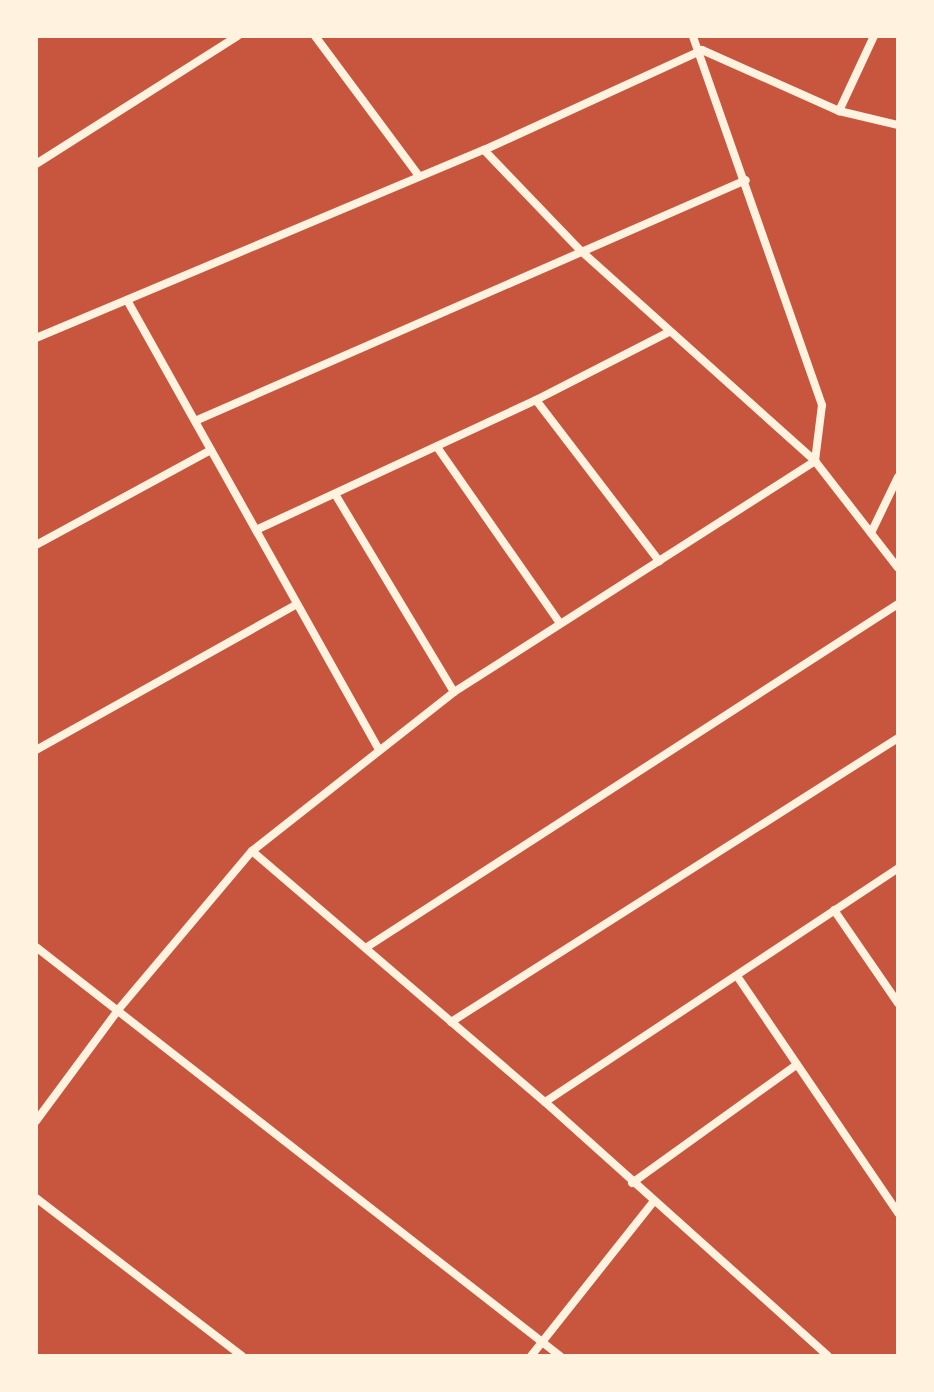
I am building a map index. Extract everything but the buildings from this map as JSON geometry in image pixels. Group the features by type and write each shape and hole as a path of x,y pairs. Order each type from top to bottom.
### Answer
{"street":[{"path":"36,164 238,36"},
{"path":"315,36 419,176"},
{"path":"693,36 702,50 822,405 815,461"},
{"path":"839,111 874,36"},
{"path":"36,338 484,150 702,50 839,111 898,125"},
{"path":"484,150 580,250 815,461 898,568"},
{"path":"195,421 746,180"},
{"path":"127,300 378,748"},
{"path":"256,530 536,400 669,332"},
{"path":"536,400 659,561"},
{"path":"437,447 560,623"},
{"path":"36,545 211,450"},
{"path":"36,1121 118,1010 252,851 378,748 454,692 815,461"},
{"path":"871,533 898,477"},
{"path":"335,494 454,692"},
{"path":"36,750 297,604"},
{"path":"367,947 898,604"},
{"path":"451,1022 898,738"},
{"path":"252,851 545,1102 828,1356"},
{"path":"545,1102 898,868"},
{"path":"834,910 898,1003"},
{"path":"36,947 560,1356"},
{"path":"737,976 795,1066 898,1213"},
{"path":"632,1183 795,1066"},
{"path":"36,1198 242,1356"},
{"path":"531,1356 653,1202"}]}
